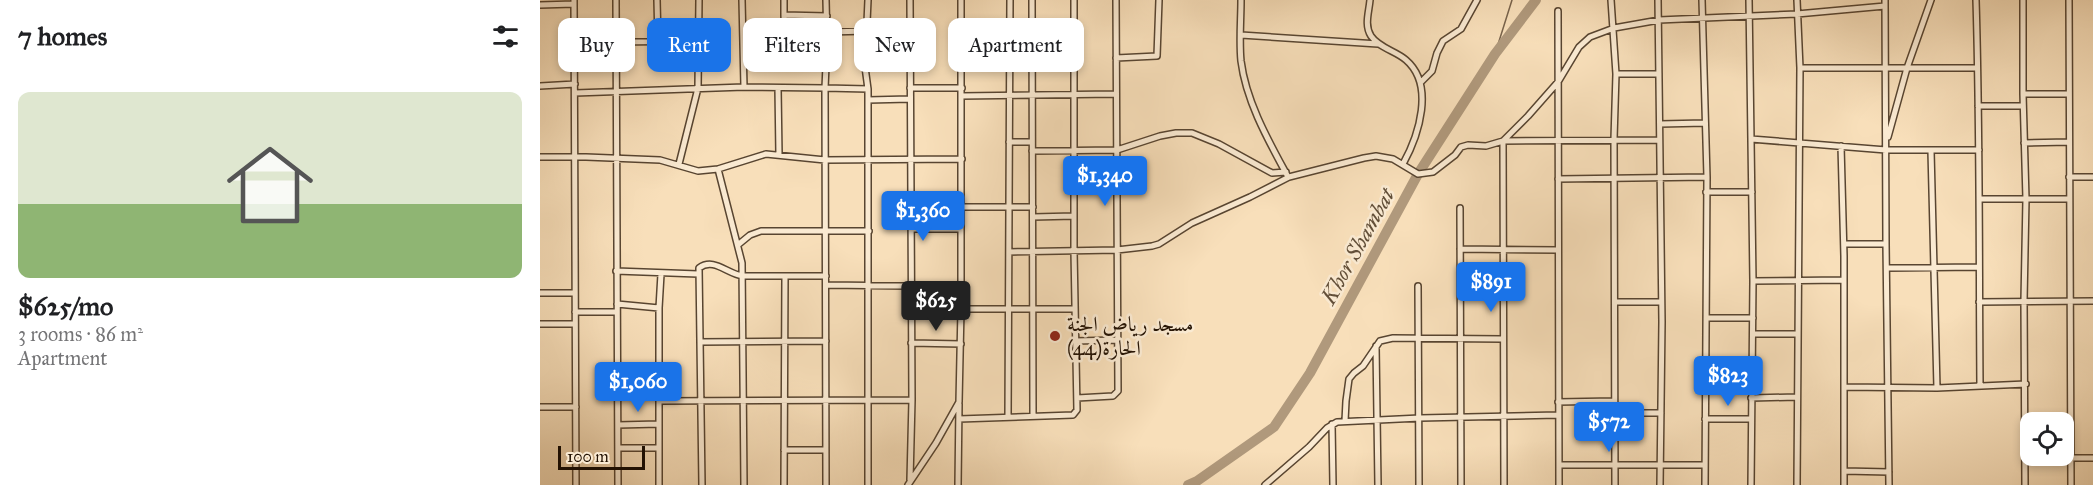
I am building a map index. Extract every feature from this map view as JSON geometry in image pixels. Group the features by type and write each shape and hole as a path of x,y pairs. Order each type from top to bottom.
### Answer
{"street":[{"path":"616,0 616,18"},
{"path":"657,0 657,18"},
{"path":"699,0 699,18"},
{"path":"742,0 743,43"},
{"path":"784,0 784,18"},
{"path":"784,15 826,16 826,0"},
{"path":"868,0 868,18"},
{"path":"910,0 910,18"},
{"path":"958,485 961,344 961,0"},
{"path":"1008,417 1010,0"},
{"path":"1032,0 1033,416"},
{"path":"959,419 1075,414 1077,410 1074,251 1074,0"},
{"path":"1077,398 1110,396 1118,391 1116,0"},
{"path":"1116,58 1157,56 1159,0"},
{"path":"1241,0 1242,63 1252,101 1260,122 1287,174"},
{"path":"1370,0 1368,27 1370,35 1408,61 1421,82 1420,112 1415,139 1403,164"},
{"path":"1421,82 1432,71 1443,41 1461,29 1477,0"},
{"path":"1611,0 1616,74 1614,485"},
{"path":"1658,0 1660,485"},
{"path":"1702,0 1707,177 1705,485"},
{"path":"1749,0 1753,281 1751,485"},
{"path":"1797,0 1800,68 1797,485"},
{"path":"1886,147 1906,68 1930,0"},
{"path":"1976,0 1980,199 1978,267 1980,385"},
{"path":"2023,0 2026,199 2025,485"},
{"path":"2069,0 2071,412"},
{"path":"540,5 574,2 576,485"},
{"path":"1504,485 1503,141 1558,82 1579,46 1590,37 1614,28 1659,20 1797,14 1885,3 1889,485"},
{"path":"1558,11 1558,485"},
{"path":"1241,35 1380,44"},
{"path":"1800,68 1977,68"},
{"path":"616,72 618,485"},
{"path":"679,164 698,88 698,72"},
{"path":"744,72 744,87"},
{"path":"826,72 826,485"},
{"path":"866,72 869,160 868,485"},
{"path":"909,484 912,400 910,72"},
{"path":"1616,74 1659,74"},
{"path":"540,86 575,84"},
{"path":"575,93 744,87 868,88"},
{"path":"778,88 779,155"},
{"path":"910,88 962,88"},
{"path":"962,96 1116,94"},
{"path":"2023,94 2069,94"},
{"path":"868,100 910,99"},
{"path":"1978,106 2023,106"},
{"path":"1660,124 1705,123"},
{"path":"1032,151 1117,150 1160,136 1192,133 1219,144 1272,173 1287,174 1376,156 1386,157 1403,164 1418,174 1432,172 1455,155 1461,147 1468,145 1486,146 1503,141 1659,140"},
{"path":"1751,139 1930,151 1979,150"},
{"path":"1009,142 1032,142"},
{"path":"2024,143 2069,142"},
{"path":"1841,146 1844,244 1844,485"},
{"path":"1930,151 1937,388"},
{"path":"540,157 574,156 660,160 699,171 718,169 766,154 825,160 962,159"},
{"path":"718,169 739,244 743,276 744,485"},
{"path":"1009,252 1117,250 1159,244 1192,223 1250,197 1287,174"},
{"path":"1558,179 1707,177"},
{"path":"2069,177 2093,177"},
{"path":"1706,192 1752,192"},
{"path":"1980,199 2069,199"},
{"path":"961,207 1033,207"},
{"path":"1460,208 1461,485"},
{"path":"1033,217 1074,216"},
{"path":"911,229 961,229"},
{"path":"739,244 750,235 761,231 869,231"},
{"path":"1844,244 1886,244"},
{"path":"1460,249 1558,250"},
{"path":"702,485 698,274 702,266 710,264 721,266 728,272 743,276 826,276"},
{"path":"1887,268 1978,267"},
{"path":"616,271 698,274"},
{"path":"659,485 661,274"},
{"path":"784,485 785,276"},
{"path":"1753,281 1844,280"},
{"path":"826,285 911,286"},
{"path":"1418,286 1419,485"},
{"path":"540,293 575,293"},
{"path":"1979,302 2093,301"},
{"path":"1616,302 1661,302"},
{"path":"616,304 659,308"},
{"path":"961,309 1075,309"},
{"path":"575,312 617,312"},
{"path":"1706,318 1753,318"},
{"path":"540,324 575,324"},
{"path":"1753,334 1798,334"},
{"path":"1346,422 1349,380 1363,366 1376,344 1383,339 1502,339"},
{"path":"1076,341 1118,340"},
{"path":"700,342 826,341"},
{"path":"911,343 961,344"},
{"path":"1376,344 1378,485"},
{"path":"1844,387 1937,388 2026,384"},
{"path":"617,391 659,390"},
{"path":"1751,398 1797,397"},
{"path":"659,401 912,400"},
{"path":"1558,402 1614,401"},
{"path":"909,484 959,402"},
{"path":"540,407 576,407"},
{"path":"1614,413 1661,413"},
{"path":"1265,485 1332,424 1378,419 1558,415"},
{"path":"1705,419 1751,418"},
{"path":"618,425 659,424"},
{"path":"1332,424 1333,485"},
{"path":"618,448 659,448"},
{"path":"784,450 826,450"},
{"path":"2074,458 2093,458"},
{"path":"1558,465 1705,465"},
{"path":"2071,466 2071,485"},
{"path":"1844,471 1889,472"}],"waterway":[{"path":"1495,54 1512,0"},
{"name":"Khor Shambat","path":"1188,485 1274,427 1310,373 1418,174 1495,54 1536,0"}],"place":[{"name":"مسجد رياض الجنة الحارة(44)","path":"1055,336"}]}
